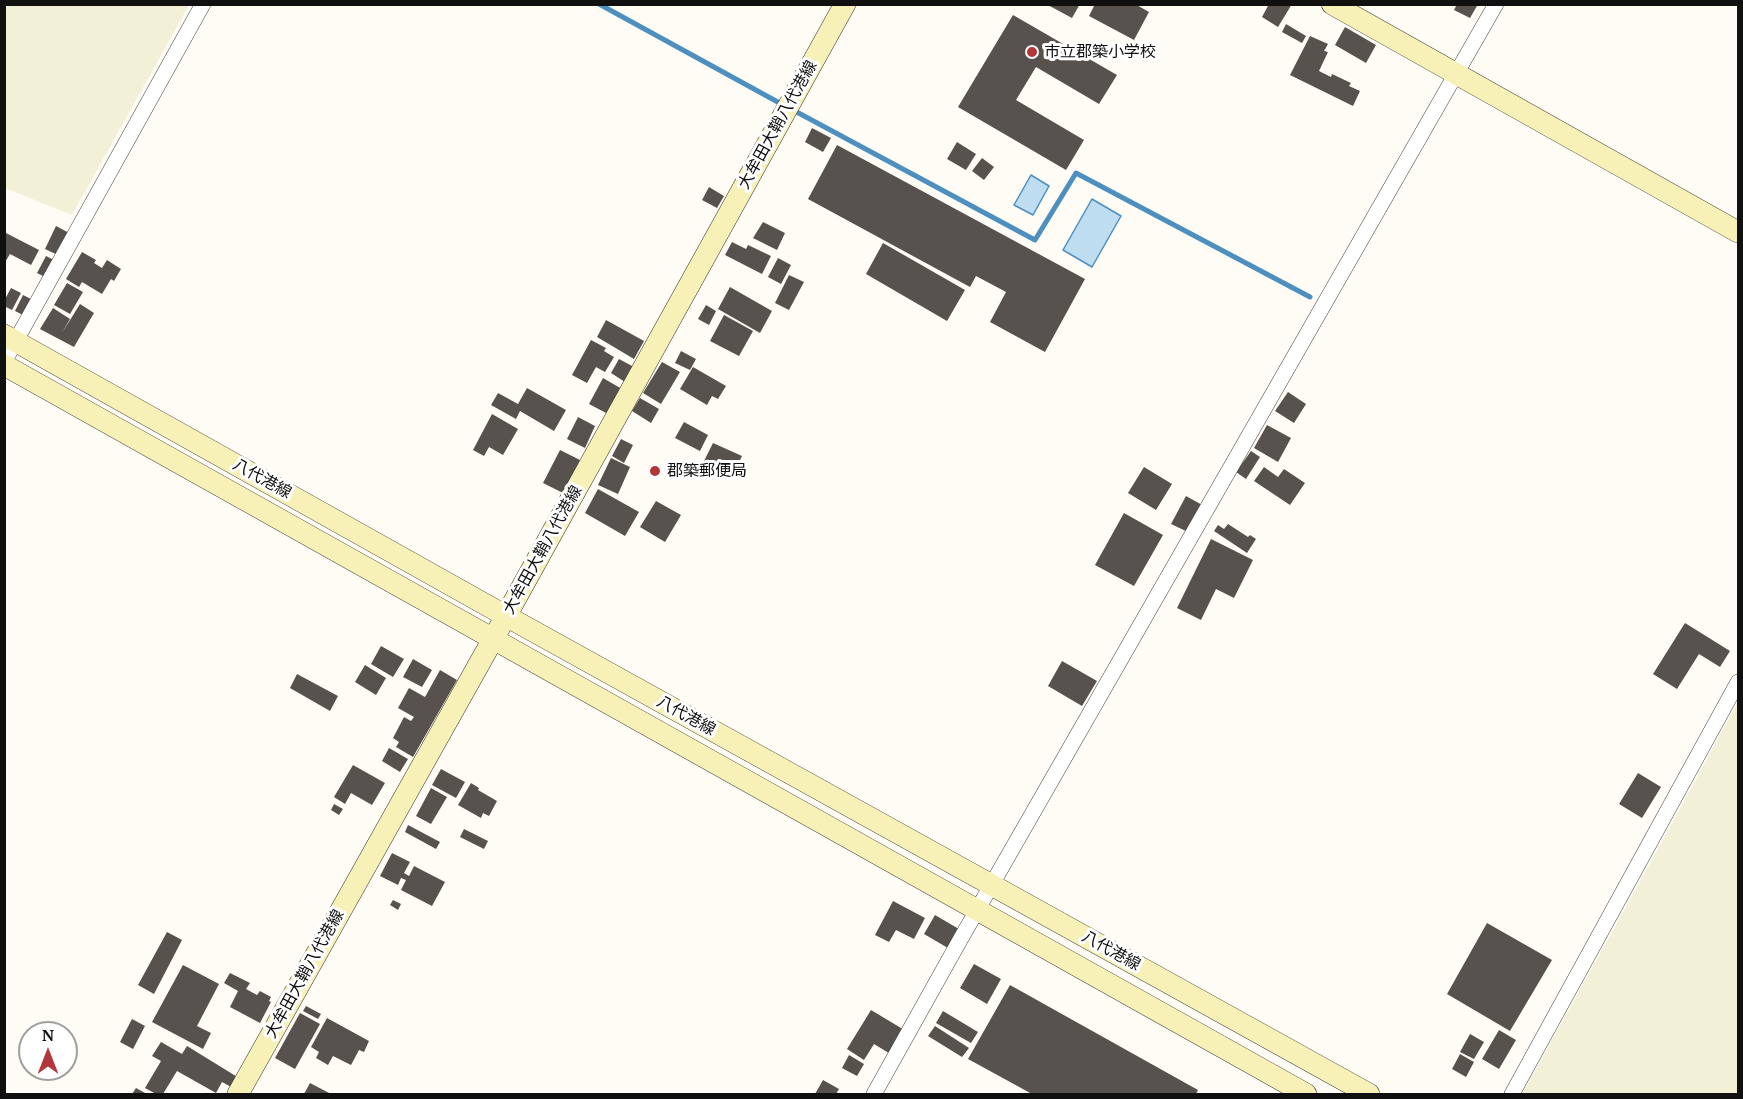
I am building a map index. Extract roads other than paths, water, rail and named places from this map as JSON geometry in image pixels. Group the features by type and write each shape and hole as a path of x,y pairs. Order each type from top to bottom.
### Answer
{"main road":[{"name":"大牟田大鞘八代港線","path":"238,1095 845,4"},
{"path":"1332,4 1738,232"},
{"name":"八代港線","path":"10,338 1369,1095"},
{"name":"八代港線","path":"4,364 1306,1095"}],"street":[{"path":"4,364 10,338 203,4"},
{"path":"874,1095 1496,4"},
{"path":"1512,1095 1738,682"}],"water":[{"path":"1031,175 1049,186 1033,215 1014,205"},
{"path":"1092,199 1121,216 1092,267 1063,250"}],"waterway":[{"path":"599,4 785,106"},
{"path":"793,110 1035,240 1076,173 1310,297"}],"place":[{"name":"市立郡築小学校","path":"1032,52"},
{"name":"郡築郵便局","path":"655,471"}]}
